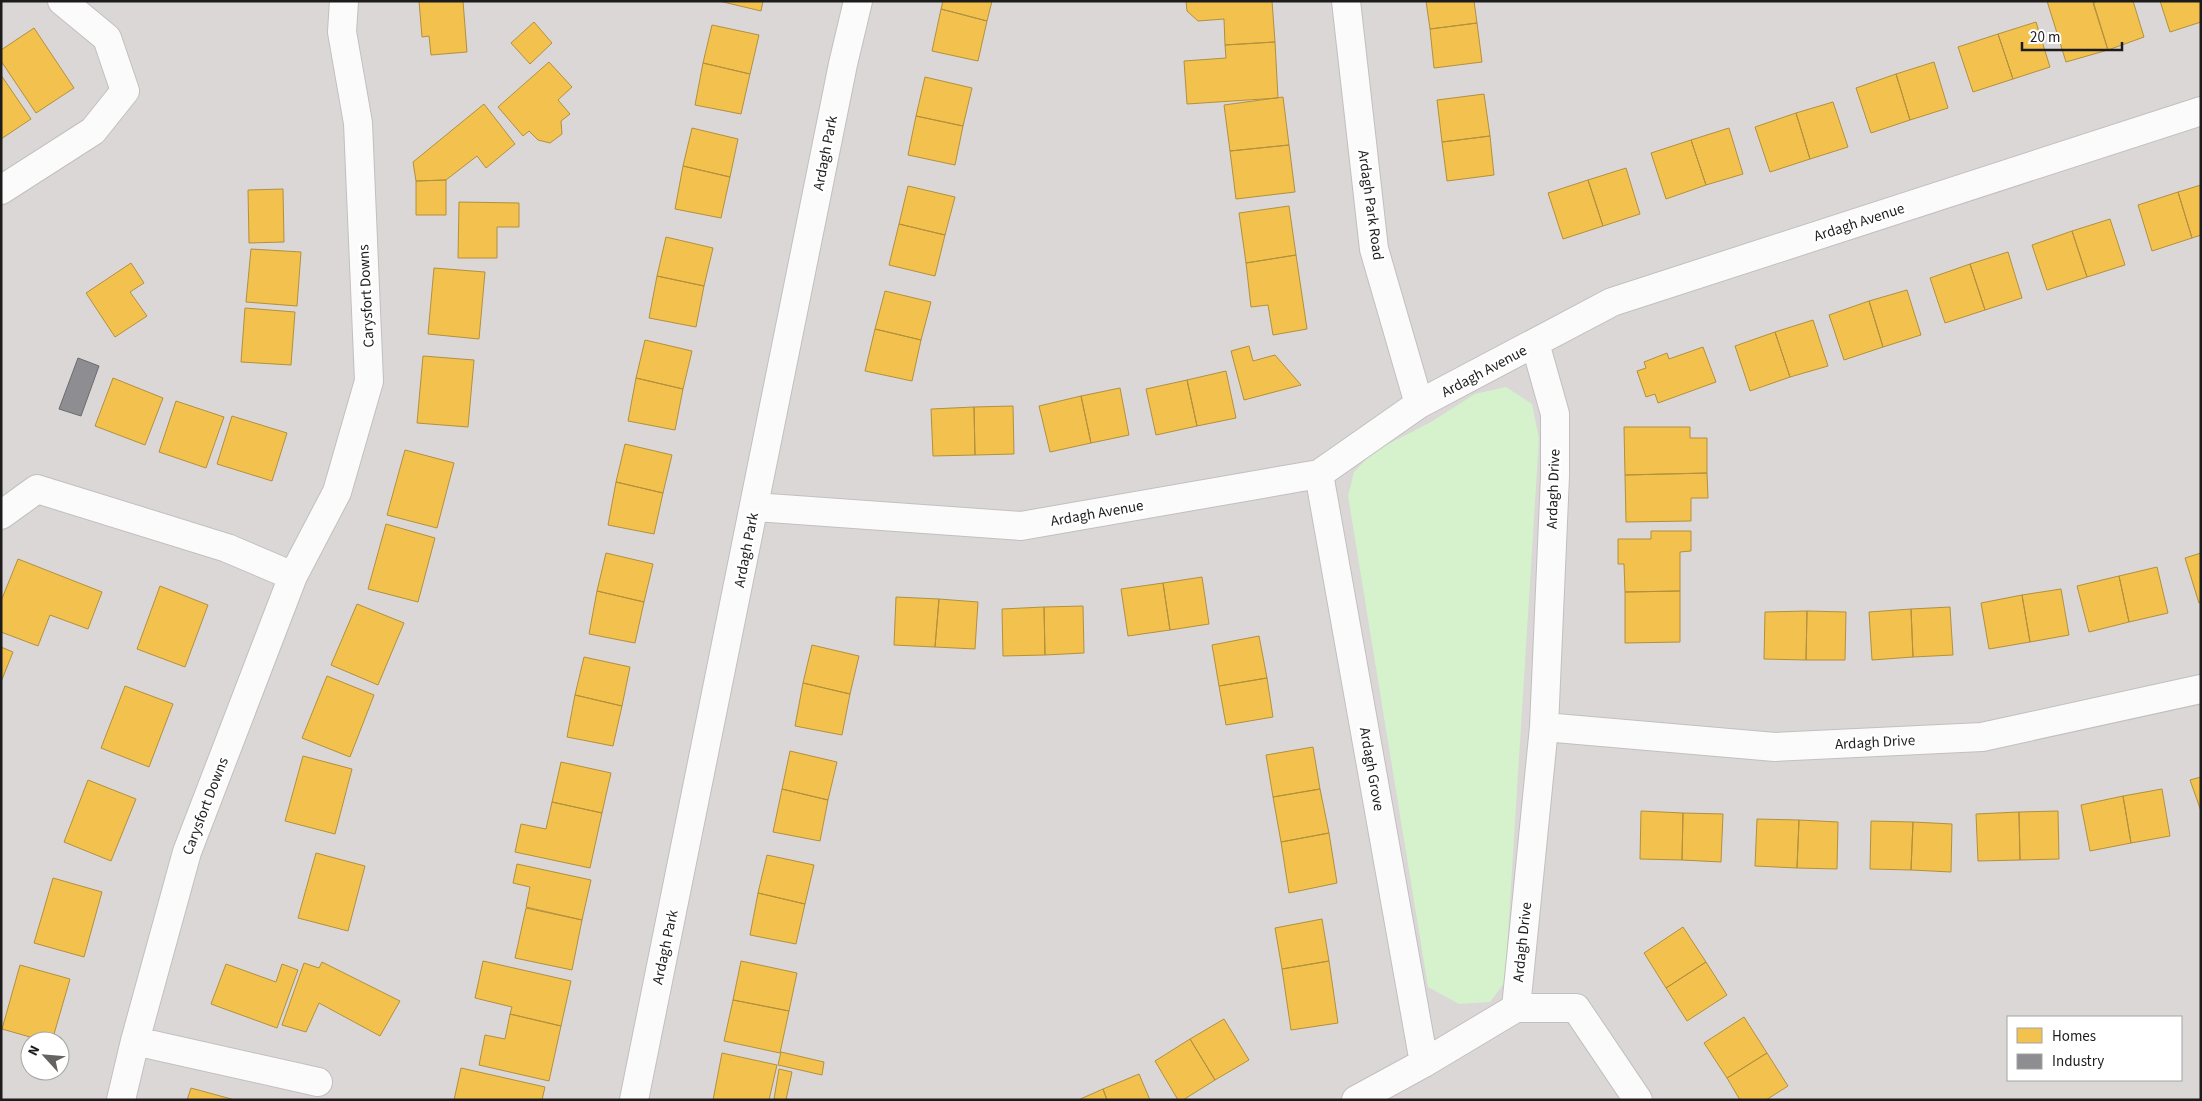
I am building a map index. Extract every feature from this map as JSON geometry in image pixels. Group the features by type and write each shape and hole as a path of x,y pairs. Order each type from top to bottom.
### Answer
{"street":[{"path":"1,190 93,131 125,91 107,38 62,1"},
{"name":"Carysfort Downs","path":"121,1100 135,1041 187,852 293,576 337,492 369,381 358,123 342,32 344,1"},
{"name":"Ardagh Park","path":"634,1100 841,74 858,1"},
{"name":"Ardagh Park Road","path":"1346,1 1374,249 1420,404"},
{"name":"Ardagh Avenue","path":"754,507 1021,526 1319,474 1420,404 1612,302 2201,111"},
{"name":"Ardagh Drive","path":"1516,1008 1544,727 1554,476 1555,414 1535,344"},
{"name":"Ardagh Grove","path":"1319,474 1424,1063"},
{"path":"1,515 37,489 227,548 293,576"},
{"name":"Ardagh Drive","path":"1544,727 1775,747 1982,737 2201,690"},
{"path":"1356,1100 1424,1063 1516,1008 1576,1008 1638,1100"},
{"path":"135,1041 318,1082"}],"shaded area":[{"path":"1,1 2201,1 2201,1100 1,1100"}],"green space":[{"path":"1506,387 1532,404 1539,439 1505,982 1490,1002 1459,1004 1428,987 1348,496 1354,472 1373,452 1431,422 1475,394"}],"building: Homes":[{"path":"419,1 463,1 467,52 431,55 429,36 422,37"},
{"path":"719,1 763,1 761,11"},
{"path":"943,1 992,1 987,21 941,9"},
{"path":"1186,1 1272,1 1275,42 1225,45 1224,19 1198,21 1187,11"},
{"path":"1426,1 1474,1 1477,23 1430,29"},
{"path":"2047,1 2093,1 2108,50 2066,62"},
{"path":"2098,1 2133,1 2144,37 2108,50 2093,3"},
{"path":"2160,1 2201,1 2201,22 2170,32"},
{"path":"941,9 987,21 978,61 932,51"},
{"path":"534,22 552,43 530,64 511,43"},
{"path":"2036,22 2050,67 2013,79 1998,34"},
{"path":"1477,23 1482,62 1434,68 1430,29"},
{"path":"712,25 759,35 750,74 703,63"},
{"path":"34,28 74,88 36,113 1,61 1,50"},
{"path":"1998,34 2013,79 1973,92 1958,47"},
{"path":"1275,42 1278,98 1187,104 1184,61 1226,58 1225,45"},
{"path":"549,62 572,87 558,100 570,114 561,121 562,134 550,143 538,140 529,131 523,136 498,107"},
{"path":"1934,62 1948,108 1910,120 1896,74"},
{"path":"703,63 750,74 741,114 695,105"},
{"path":"1896,74 1910,120 1871,133 1856,88"},
{"path":"1,75 31,119 1,139"},
{"path":"925,77 972,88 963,126 916,116"},
{"path":"1484,94 1490,136 1442,142 1437,100"},
{"path":"1283,97 1289,145 1230,151 1224,105"},
{"path":"1833,102 1848,147 1810,159 1796,113"},
{"path":"484,104 515,144 486,168 477,156 446,180 416,181 413,162"},
{"path":"1796,113 1810,159 1770,172 1755,127"},
{"path":"916,116 963,126 955,165 908,155"},
{"path":"692,128 738,139 730,177 683,166"},
{"path":"1729,128 1743,174 1706,185 1691,140"},
{"path":"1490,136 1494,175 1447,181 1442,142"},
{"path":"1691,140 1706,185 1666,199 1651,153"},
{"path":"1289,145 1295,192 1236,199 1230,151"},
{"path":"683,166 730,177 721,218 675,209"},
{"path":"1626,168 1640,214 1603,226 1588,180"},
{"path":"446,180 446,215 416,215 416,181"},
{"path":"1588,180 1603,226 1563,239 1548,193"},
{"path":"2201,185 2201,235 2192,238 2178,192"},
{"path":"908,186 955,197 945,235 899,224"},
{"path":"283,189 284,242 249,243 248,190"},
{"path":"2178,192 2192,238 2152,251 2138,205"},
{"path":"459,202 519,203 519,227 497,227 497,258 458,258"},
{"path":"1289,206 1296,255 1246,263 1239,213"},
{"path":"2110,219 2125,265 2087,277 2072,231"},
{"path":"899,224 945,235 935,276 889,265"},
{"path":"2072,231 2087,277 2047,290 2032,245"},
{"path":"666,237 713,248 704,286 657,276"},
{"path":"251,249 301,252 297,306 246,302"},
{"path":"2008,252 2022,298 1985,310 1970,264"},
{"path":"1296,255 1307,329 1273,335 1268,305 1251,307 1246,263"},
{"path":"131,263 144,283 130,292 147,316 115,337 86,293"},
{"path":"1970,264 1985,310 1945,323 1930,278"},
{"path":"434,268 485,272 479,339 428,334"},
{"path":"657,276 704,286 696,327 649,318"},
{"path":"1907,290 1921,335 1883,347 1869,301"},
{"path":"885,291 931,302 921,340 875,329"},
{"path":"1869,301 1883,347 1844,360 1829,315"},
{"path":"245,308 295,312 291,365 241,362"},
{"path":"1813,320 1828,366 1790,377 1775,332"},
{"path":"875,329 921,340 912,381 865,371"},
{"path":"1775,332 1790,377 1750,391 1735,346"},
{"path":"645,340 692,351 683,389 636,378"},
{"path":"1249,346 1253,361 1275,355 1301,385 1244,400 1231,351"},
{"path":"1703,347 1716,382 1658,403 1655,394 1646,397 1637,371 1646,368 1644,362 1667,353 1669,359"},
{"path":"423,356 474,360 468,427 417,423"},
{"path":"1226,371 1236,418 1197,426 1187,380"},
{"path":"113,378 163,398 145,445 95,426"},
{"path":"636,378 683,389 675,430 628,421"},
{"path":"1187,380 1197,426 1156,435 1146,389"},
{"path":"1120,388 1129,435 1091,443 1081,396"},
{"path":"1081,396 1091,443 1050,452 1039,406"},
{"path":"176,401 224,417 206,468 159,452"},
{"path":"1013,406 1014,454 975,455 974,407"},
{"path":"974,407 975,455 933,456 931,409"},
{"path":"232,416 287,433 272,481 217,464"},
{"path":"1624,427 1690,427 1690,438 1707,438 1707,473 1625,475"},
{"path":"625,444 672,455 663,493 616,482"},
{"path":"405,450 454,463 437,528 387,515"},
{"path":"1707,473 1708,498 1691,498 1691,521 1626,522 1625,475"},
{"path":"616,482 663,493 654,534 608,525"},
{"path":"386,524 435,538 418,602 368,589"},
{"path":"1651,531 1691,531 1691,551 1680,552 1680,591 1625,592 1624,564 1618,564 1618,539 1651,539"},
{"path":"606,553 653,564 644,602 597,591"},
{"path":"2201,553 2201,602 2199,603 2185,558"},
{"path":"18,559 102,592 88,629 50,615 38,646 1,632 1,601"},
{"path":"2157,567 2168,613 2129,622 2119,576"},
{"path":"2119,576 2129,622 2089,632 2077,586"},
{"path":"1202,577 1209,624 1170,630 1163,583"},
{"path":"1163,583 1170,630 1128,636 1121,589"},
{"path":"160,586 208,605 185,667 137,649"},
{"path":"2061,589 2069,635 2030,642 2022,595"},
{"path":"597,591 644,602 635,643 589,634"},
{"path":"1680,591 1680,642 1625,643 1625,592"},
{"path":"2022,595 2030,642 1989,649 1981,603"},
{"path":"896,597 939,599 935,647 894,645"},
{"path":"939,599 978,602 975,649 935,647"},
{"path":"357,604 404,623 378,685 331,665"},
{"path":"1083,606 1084,653 1045,655 1044,607"},
{"path":"1044,607 1045,655 1003,656 1002,609"},
{"path":"1950,607 1953,655 1913,657 1911,609"},
{"path":"1911,609 1913,657 1872,660 1869,612"},
{"path":"1807,611 1806,660 1764,659 1765,612"},
{"path":"1807,611 1846,612 1845,660 1806,660"},
{"path":"1259,636 1267,678 1219,686 1212,645"},
{"path":"812,645 859,656 850,694 803,683"},
{"path":"1,647 13,652 1,682"},
{"path":"584,657 630,667 622,706 575,695"},
{"path":"327,676 374,695 350,757 302,738"},
{"path":"1267,678 1273,717 1226,725 1219,686"},
{"path":"803,683 850,694 842,735 795,726"},
{"path":"125,686 173,704 149,767 101,748"},
{"path":"575,695 622,706 613,746 567,737"},
{"path":"1313,747 1320,789 1273,797 1266,755"},
{"path":"790,751 837,762 828,800 782,789"},
{"path":"303,756 352,769 335,834 285,821"},
{"path":"561,762 611,773 602,813 552,802"},
{"path":"2201,777 2201,811 2190,780"},
{"path":"88,780 136,799 111,861 64,842"},
{"path":"782,789 828,800 820,841 773,832"},
{"path":"1320,789 1329,833 1281,842 1273,797"},
{"path":"2162,789 2170,836 2131,843 2123,796"},
{"path":"2123,796 2131,843 2090,851 2081,805"},
{"path":"552,802 602,813 590,868 515,852 521,824 546,829"},
{"path":"1641,811 1683,813 1682,860 1640,859"},
{"path":"2058,811 2059,859 2020,860 2019,812"},
{"path":"2019,812 2020,860 1978,861 1976,814"},
{"path":"1683,813 1723,814 1721,862 1682,860"},
{"path":"1757,819 1799,820 1797,868 1755,866"},
{"path":"1799,820 1838,822 1837,869 1797,868"},
{"path":"1871,821 1913,822 1911,870 1870,869"},
{"path":"1913,822 1952,824 1951,872 1911,870"},
{"path":"1329,833 1337,883 1289,893 1281,842"},
{"path":"316,853 365,866 348,931 298,918"},
{"path":"767,855 814,865 805,904 758,893"},
{"path":"517,864 591,880 582,920 526,907 530,887 513,883"},
{"path":"53,878 102,892 84,957 34,943"},
{"path":"758,893 805,904 796,944 750,935"},
{"path":"526,908 582,920 572,970 515,958"},
{"path":"1322,919 1329,961 1282,969 1275,928"},
{"path":"1683,927 1706,962 1666,988 1644,953"},
{"path":"483,961 571,981 561,1026 510,1014 512,1007 475,998"},
{"path":"741,961 797,973 789,1011 733,1000"},
{"path":"1329,961 1338,1023 1291,1030 1282,969"},
{"path":"322,962 400,1001 380,1036 319,1003 306,1032 282,1025 304,963 319,968"},
{"path":"1706,962 1727,995 1687,1021 1666,988"},
{"path":"226,964 276,982 282,964 298,970 277,1028 211,1004"},
{"path":"20,965 70,979 55,1031 20,1031 20,1034 2,1029"},
{"path":"733,1000 789,1011 780,1053 724,1041"},
{"path":"510,1014 561,1026 549,1081 479,1065 485,1035 505,1039"},
{"path":"1744,1017 1767,1053 1727,1078 1704,1043"},
{"path":"1224,1019 1249,1060 1215,1080 1190,1039"},
{"path":"1190,1039 1215,1080 1183,1100 1178,1100 1155,1061"},
{"path":"781,1052 824,1062 822,1075 778,1065"},
{"path":"722,1053 777,1065 769,1100 713,1100"},
{"path":"1767,1053 1788,1086 1766,1100 1740,1100 1727,1078"},
{"path":"461,1068 545,1087 542,1100 454,1100"},
{"path":"779,1069 792,1072 786,1100 774,1099"},
{"path":"1139,1074 1150,1100 1107,1100 1103,1089"},
{"path":"191,1088 235,1100 187,1100"},
{"path":"1103,1089 1107,1100 1078,1100"}],"building: Industry":[{"path":"78,358 99,366 81,416 59,409"}]}
